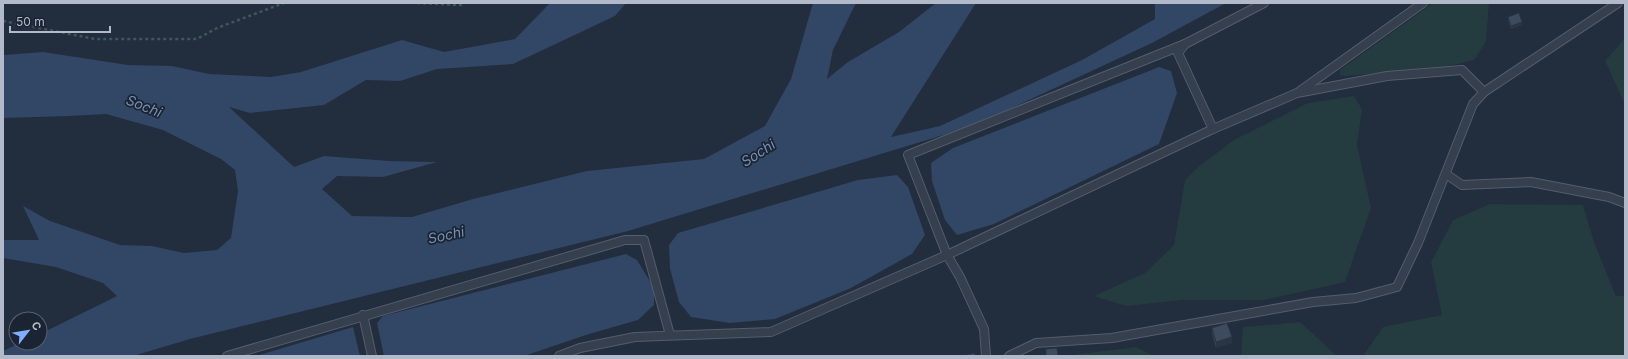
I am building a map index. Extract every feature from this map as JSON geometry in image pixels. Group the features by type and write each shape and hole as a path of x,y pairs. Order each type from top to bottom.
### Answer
{"lane":[{"path":"986,356 984,329 960,277 947,255 908,154 1185,44 1264,3"},
{"path":"559,356 580,348 635,337 771,332 947,255 1213,129 1296,93 1423,3"},
{"path":"1009,356 1036,343 1112,338 1313,302 1356,298 1397,287 1418,243 1473,104 1484,92 1618,3"},
{"path":"1185,44 1178,53 1213,129"},
{"path":"1296,93 1387,76 1462,70 1484,92"},
{"path":"1446,174 1462,185 1531,182 1609,197 1625,203"},
{"path":"227,356 625,240 644,240 670,336"},
{"path":"363,316 372,356"}],"path":[{"path":"3,20 95,39 197,39 217,28 284,3"},
{"path":"417,3 460,5 465,3"}],"green space":[{"path":"1433,3 1489,3 1486,42 1474,60 1445,67 1345,76 1340,75 1340,70"},
{"path":"1625,38 1625,104 1605,61"},
{"path":"1354,96 1362,109 1357,145 1371,208 1345,282 1264,300 1183,300 1126,306 1094,296 1145,273 1174,245 1185,180 1199,166 1234,140 1308,103"},
{"path":"1490,204 1583,205 1594,242 1616,296 1625,296 1625,356 1363,356 1383,327 1442,315 1431,262 1453,220"},
{"path":"1300,322 1336,355 1351,356 1239,356 1241,355 1243,327"},
{"path":"1136,347 1154,356 1072,356 1072,355"}],"water":[{"name":"Sochi","path":"550,3 626,3 615,16 513,64 437,69 400,81 366,80 324,105 250,113 229,107 294,167 324,156 389,161 437,162 383,177 337,176 322,189 352,216 412,217 473,199 587,171 704,159 765,126 791,79 813,3 856,3 833,50 827,79 848,62 899,32 936,3 976,3 891,137 940,126 1082,60 1155,19 1155,3 1226,3 1152,43 973,126 628,231 190,339 133,356 3,356 3,351 8,349 8,351 48,351 48,330 117,296 103,283 56,267 3,258 3,240 39,240 23,206 50,221 120,245 152,246 184,253 217,250 231,238 238,191 235,170 221,159 163,130 106,114 3,118 3,55 43,52 128,65 172,66 209,74 271,77 301,72 402,40 444,52 515,39"},
{"path":"1159,67 1171,71 1177,93 1159,144 994,224 957,235 945,220 932,181 931,163 953,148"},
{"path":"897,175 908,187 925,235 912,254 851,288 775,319 730,323 691,317 679,302 670,269 669,245 678,233 858,180"},
{"path":"626,254 637,260 654,288 654,305 638,320 589,334 524,356 384,356 377,323 383,316"},
{"path":"353,327 360,356 256,356"}],"building":[{"path":"1519,13 1522,22 1511,26 1508,17"},
{"path":"1227,323 1232,337 1216,342 1212,328"},
{"path":"1057,348 1058,356 1046,356 1046,349"},
{"path":"975,353 975,356 962,356"}]}
